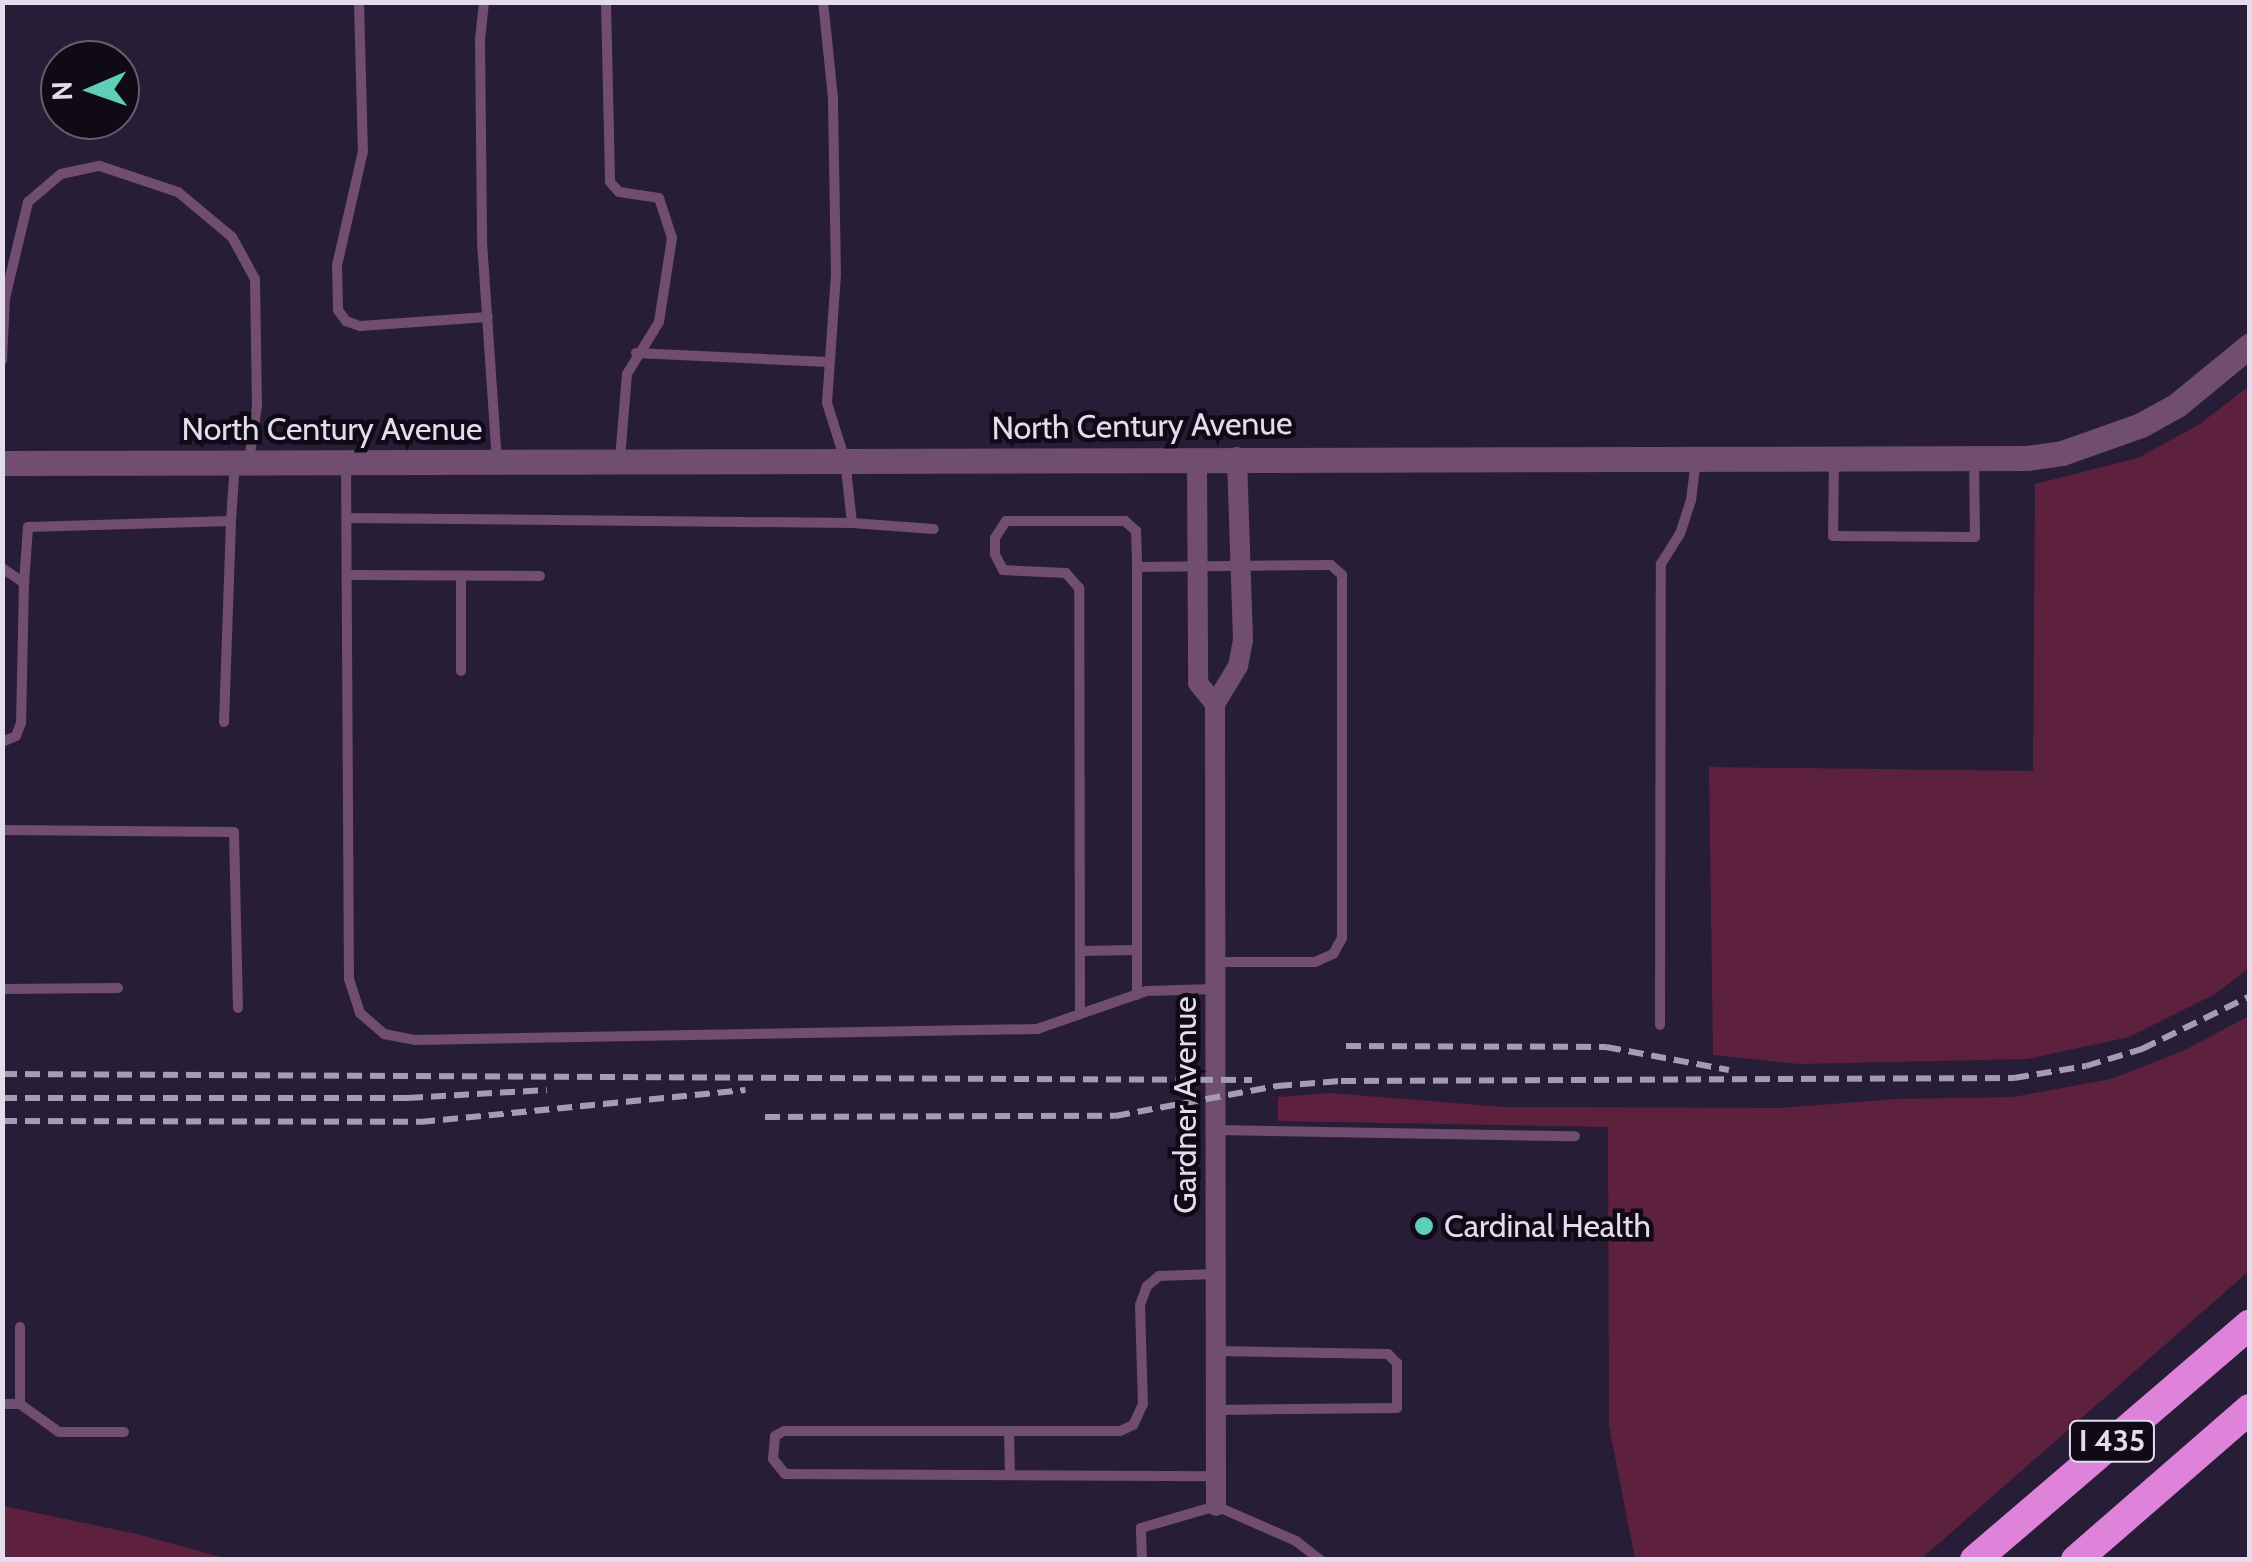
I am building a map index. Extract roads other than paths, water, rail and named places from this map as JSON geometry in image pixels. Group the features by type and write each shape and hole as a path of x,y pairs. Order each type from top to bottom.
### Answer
{"highway":[{"name":"I 435","path":"1975,1560 2250,1324"},
{"name":"I 435","path":"2076,1560 2250,1409"}],"street":[{"name":"North Century Avenue","path":"2,463 1974,458 2062,453 2142,425 2190,395 2250,345"},
{"name":"Gardner Avenue","path":"1215,704 1227,690 1240,653 1237,457"},
{"name":"Gardner Avenue","path":"1197,459 1198,682 1215,704 1216,1506"}],"lane":[{"path":"360,2 363,151 338,265 338,310 346,321 360,326 488,318"},
{"path":"484,2 480,95 497,461"},
{"path":"606,2 610,182 620,192 659,198 672,238 660,322 636,353 627,374 620,461"},
{"path":"823,2 832,98 836,276 828,362 831,425 845,460 852,523"},
{"path":"2,360 5,298 28,202 61,174 100,166 178,192 232,237 255,278 260,326 257,406 232,521 224,722"},
{"path":"636,353 828,362"},
{"path":"1660,1024 1661,564 1680,534 1691,501 1696,458"},
{"path":"1834,458 1833,536 1975,537 1974,458"},
{"path":"346,462 349,980 360,1012 384,1034 414,1040 1037,1029 1138,995 1168,989 1215,988"},
{"path":"348,518 852,523 934,530"},
{"path":"1080,1014 1079,588 1066,573 1003,570 995,554 995,538 999,526 1015,518 1125,521 1136,531 1138,995"},
{"path":"2,742 16,736 22,723 28,527 232,521"},
{"path":"1137,567 1331,566 1344,580 1343,928 1339,947 1315,962 1215,962"},
{"path":"2,568 24,584"},
{"path":"348,575 540,576"},
{"path":"461,671 462,577"},
{"path":"2,830 234,832 238,1008"},
{"path":"1080,951 1138,950"},
{"path":"2,989 118,988"},
{"path":"1215,1130 1575,1136"},
{"path":"1215,1274 1159,1276 1147,1286 1140,1304 1143,1404 1133,1425 1120,1431 784,1432 775,1436 773,1459 786,1474 1216,1476"},
{"path":"20,1326 20,1404"},
{"path":"1216,1351 1388,1354 1397,1363 1397,1408 1216,1410"},
{"path":"2,1404 20,1404 59,1432 124,1432"},
{"path":"1008,1431 1010,1475"},
{"path":"1142,1560 1138,1536 1141,1528 1216,1506 1296,1541 1320,1560"}],"railway":[{"path":"765,1117 1115,1116 1277,1086 1341,1081 2014,1078 2086,1066 2142,1049 2250,996"},
{"path":"1346,1046 1606,1047 1729,1070"},
{"path":"2,1074 1252,1080"},
{"path":"2,1098 408,1098 547,1090"},
{"path":"2,1121 420,1122 745,1090"}],"place":[{"name":"Cardinal Health","path":"1424,1226"}]}
